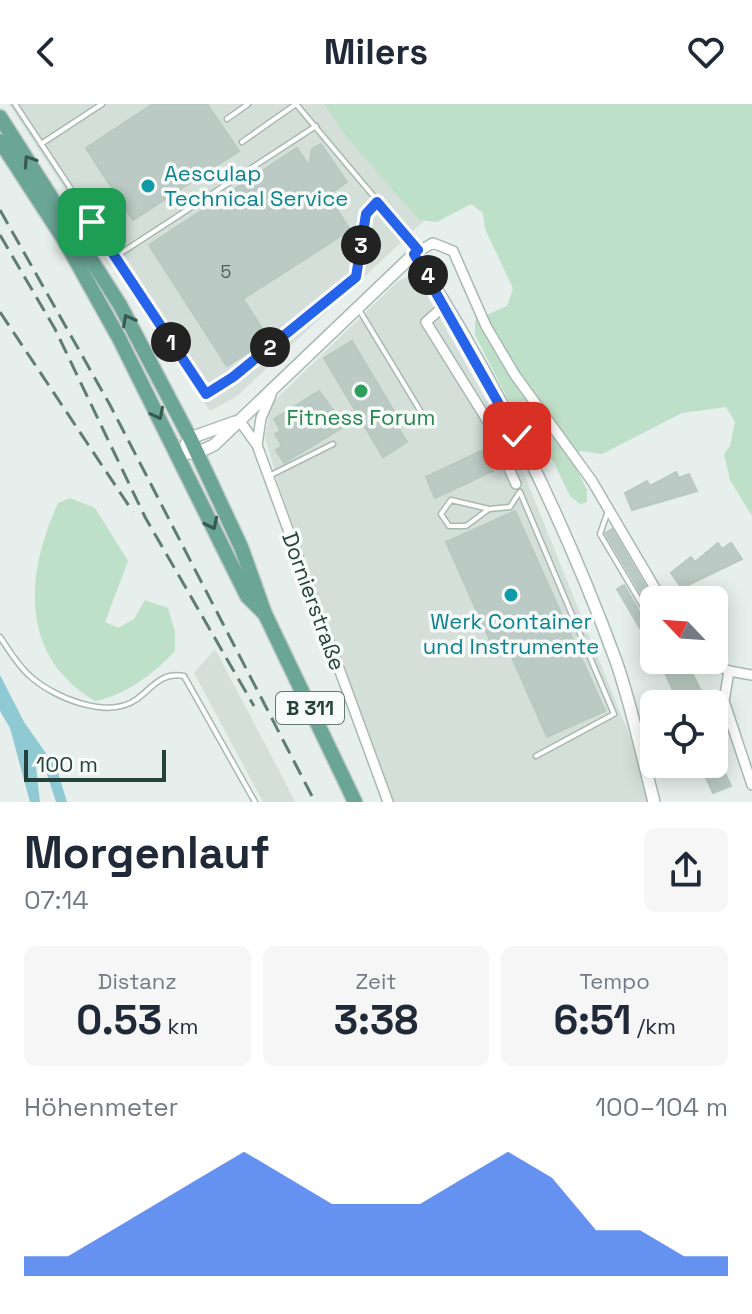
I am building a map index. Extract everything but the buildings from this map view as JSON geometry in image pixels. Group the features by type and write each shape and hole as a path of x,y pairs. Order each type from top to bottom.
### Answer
{"main road":[{"name":"B 311","path":"0,117 120,305 190,438 241,547 265,614 355,802"},
{"name":"B 311","path":"0,141 65,241 179,453 247,596 265,614"}],"street":[{"path":"179,453 197,453 214,445 357,306 416,252 433,243 453,251 486,326 515,375 608,509 654,586"},
{"path":"416,252 517,436 570,548 617,664 654,802"},
{"path":"445,305 426,322 487,420 518,488"},
{"path":"257,445 265,405 275,387"},
{"path":"179,453 190,438 239,420"},
{"name":"Dornierstraße","path":"239,420 257,445 388,802"},
{"path":"752,675 729,671 724,701 752,785"}],"lane":[{"path":"15,104 206,394 233,377 356,277 366,214 377,202"},
{"path":"41,144 102,104"},
{"path":"227,119 248,104"},
{"path":"242,142 296,104 416,252"},
{"path":"115,257 316,126"},
{"path":"357,306 424,417"},
{"path":"268,476 333,444"},
{"path":"489,509 466,526 449,526 441,514 451,500 489,509 510,507 518,488"},
{"path":"518,488 614,714 536,756"},
{"path":"608,509 600,534 640,601"},
{"path":"0,637 32,678 92,709 117,709 137,700 163,678 184,676 255,802"}],"shaded area":[{"path":"9,104 334,104 426,219 236,397 210,411"},
{"path":"415,274 502,428 526,479 632,742 648,802 394,802 281,492 265,438 271,404 398,281"},
{"path":"215,649 295,802 263,802 194,673"}],"green space":[{"path":"324,104 752,104 752,516 730,480 724,454 730,446 735,422 726,407 682,413 602,454 580,451 574,464 587,490 587,502 580,504 570,496 554,463 520,423 475,335 475,320 507,306 513,288 485,229 483,213 471,204 437,222 419,220 348,139"},
{"path":"70,498 95,508 128,561 105,622 118,628 134,619 145,600 168,608 175,632 175,651 158,667 128,689 95,701 70,683 53,661 41,638 36,612 35,585 47,530 58,503"}],"water":[{"path":"0,675 24,722 57,769 67,802 56,802 43,762 36,767 40,802 30,802 10,728 0,711"}],"railway":[{"path":"0,210 110,405 315,802"},
{"path":"0,235 55,329 145,517 254,706"},
{"path":"0,312 133,512"}],"place":[{"name":"Aesculap Technical Service","path":"148,186"},
{"name":"Fitness Forum","path":"361,391"},
{"name":"Werk Container und Instrumente","path":"511,595"}],"route":[{"path":"92,222 206,394 233,377 356,277 366,214 377,202 418,250 414,254 517,436"}]}
